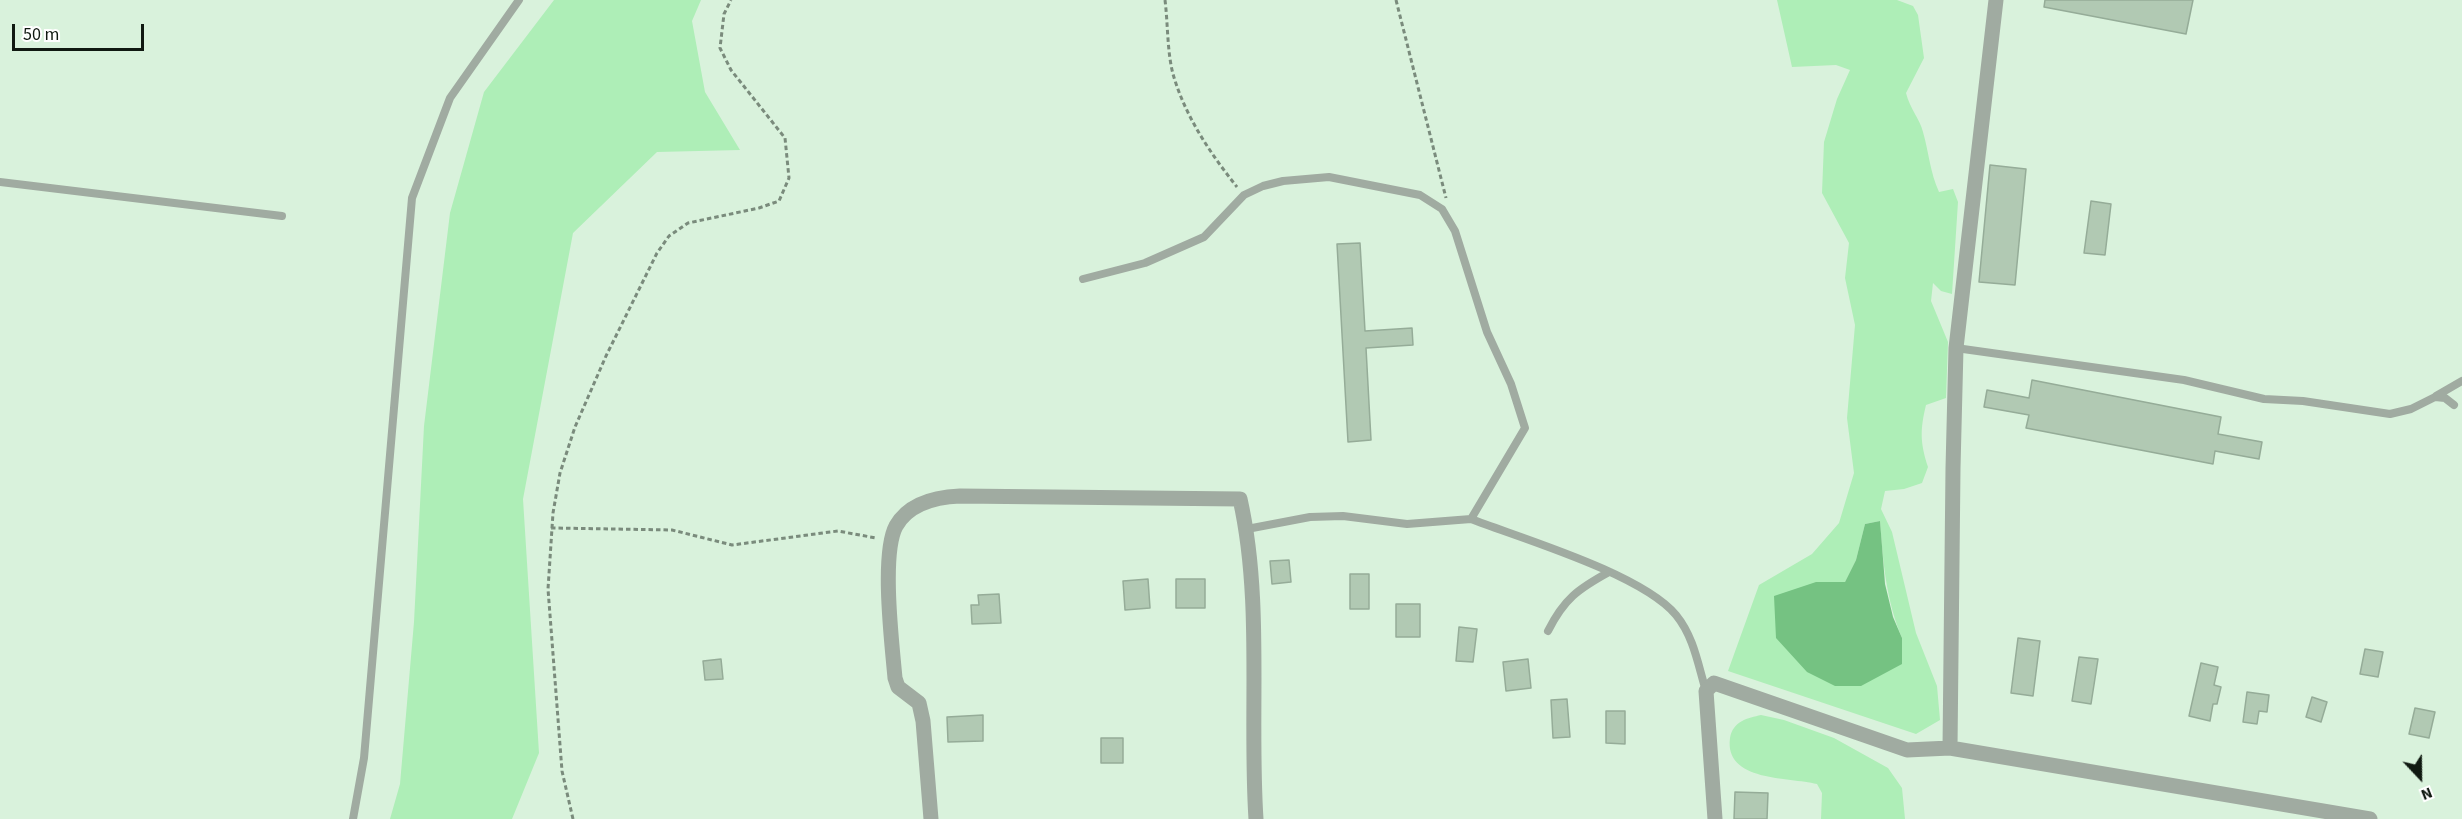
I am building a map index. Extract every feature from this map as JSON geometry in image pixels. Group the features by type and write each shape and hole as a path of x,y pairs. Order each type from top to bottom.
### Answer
{"street":[{"path":"1950,748 1956,348 1996,0"},
{"path":"931,819 920,703 898,687 895,678 889,605 890,541 897,524 916,507 938,497 960,496 1240,499 1247,529 1252,621 1256,819"},
{"path":"1715,819 1706,691 1714,683 1907,750 1950,748 2297,810 2370,819"}],"lane":[{"path":"352,819 364,758 412,198 450,98 519,0"},
{"path":"1083,279 1145,263 1204,237 1244,195 1263,186 1283,181 1329,177 1420,195 1442,209 1455,231 1486,332 1510,384 1525,428 1471,519"},
{"path":"0,182 282,216"},
{"path":"1956,348 2184,380 2264,399 2303,401 2390,414 2411,410 2462,381"},
{"path":"2435,397 2445,398 2454,405"},
{"path":"1247,529 1310,517 1342,516 1407,524 1471,519 1609,572 1648,591 1676,614 1691,637 1706,691"},
{"path":"1548,631 1559,608 1583,586 1609,572"}],"path":[{"path":"573,819 562,771 548,589 551,528 560,473 575,427 606,356 657,253 669,236 688,223 759,208 779,201 789,178 785,138 764,108 731,70 720,48 724,14 731,0"},
{"path":"1165,0 1173,73 1187,110 1214,158 1244,195"},
{"path":"1396,0 1446,198"},
{"path":"551,528 672,530 732,545 838,531 890,541"}],"shaded area":[{"path":"554,0 701,0 692,21 705,92 740,150 657,152 573,233 523,499 539,753 512,819 390,819 400,784 414,622 424,426 450,213 484,92"},
{"path":"1777,0 1897,0 1913,6 1918,15 1924,58 1906,93 1922,127 1939,192 1953,189 1958,202 1952,294 1941,291 1933,283 1931,301 1948,342 1946,398 1926,405 1922,436 1928,467 1922,483 1904,489 1885,491 1881,509 1892,532 1916,633 1937,686 1940,720 1916,734 1728,671 1759,585 1812,554 1839,523 1854,473 1847,418 1855,325 1845,278 1849,243 1822,193 1824,142 1837,99 1850,70 1836,65 1792,67","holes":["1880,521 1889,595 1902,638 1816,582 1845,582 1856,560 1865,524"]},
{"path":"1880,521 1885,584 1893,617 1902,638 1902,664 1861,686 1835,686 1807,672 1776,638 1774,596 1816,582 1845,582 1856,560 1865,524"},
{"path":"1761,715 1784,720 1834,738 1888,768 1902,788 1905,819 1821,819 1822,793 1817,784 1761,775 1737,763 1731,752 1730,738 1734,728 1742,721"}],"building":[{"path":"2045,0 2193,0 2186,34 2044,7"},
{"path":"1990,165 2026,169 2015,285 1979,282"},
{"path":"2091,201 2111,204 2105,255 2084,253"},
{"path":"1360,243 1365,331 1412,328 1413,345 1366,348 1371,440 1348,442 1337,244"},
{"path":"2032,380 2221,417 2218,434 2262,442 2259,459 2215,451 2213,464 2026,428 2029,415 1984,407 1987,390 2029,398"},
{"path":"1289,560 1291,582 1272,584 1270,561"},
{"path":"1350,574 1369,574 1369,609 1350,609"},
{"path":"1148,579 1150,608 1125,610 1123,581"},
{"path":"1176,579 1205,579 1205,608 1176,608"},
{"path":"999,594 1001,623 972,624 971,605 979,605 978,595"},
{"path":"1396,604 1420,604 1420,637 1396,637"},
{"path":"1459,627 1477,629 1473,662 1456,661"},
{"path":"2018,638 2040,641 2033,696 2011,693"},
{"path":"2365,649 2383,652 2378,677 2360,674"},
{"path":"2079,657 2098,659 2091,704 2072,701"},
{"path":"721,659 723,679 705,680 703,661"},
{"path":"1528,659 1531,688 1506,691 1503,662"},
{"path":"2201,663 2218,667 2214,685 2221,687 2217,704 2213,704 2210,721 2189,716"},
{"path":"2247,692 2269,695 2267,712 2259,711 2257,724 2243,722"},
{"path":"2312,697 2327,702 2321,722 2306,717"},
{"path":"1567,699 1570,737 1553,738 1551,700"},
{"path":"2415,708 2435,712 2429,738 2409,734"},
{"path":"1606,711 1625,711 1625,744 1606,743"},
{"path":"983,715 983,741 948,742 947,717"},
{"path":"1101,738 1123,738 1123,763 1101,763"},
{"path":"1735,792 1768,793 1767,819 1734,819"}]}
